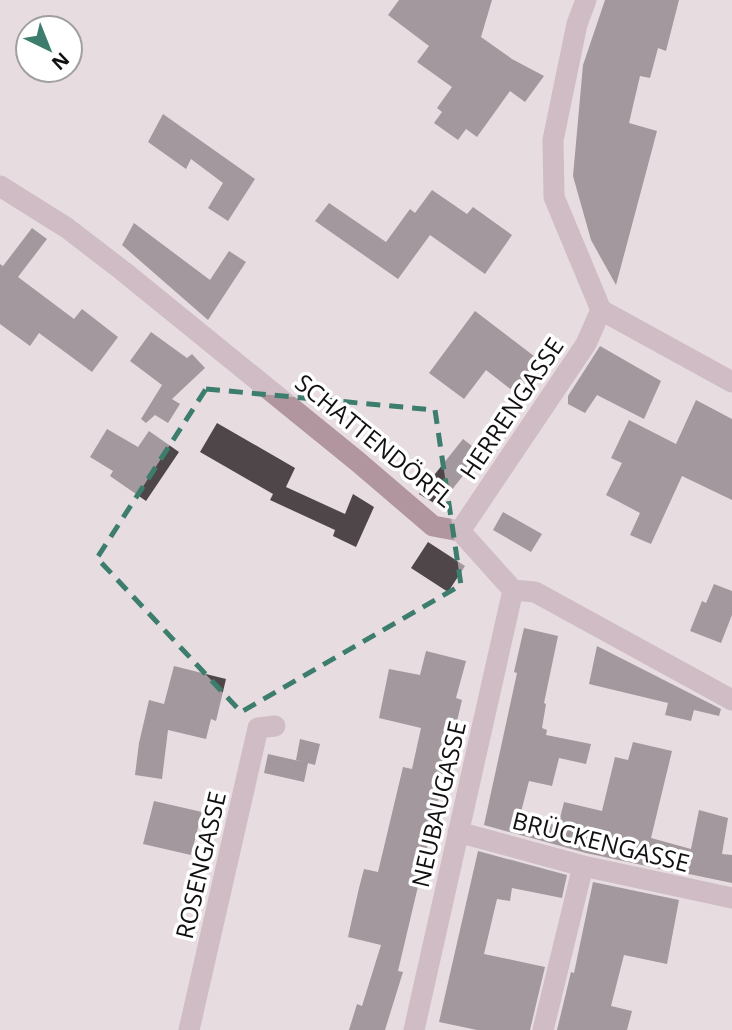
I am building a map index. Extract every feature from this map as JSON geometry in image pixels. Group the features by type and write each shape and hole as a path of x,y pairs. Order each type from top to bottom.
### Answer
{"street":[{"path":"586,0 577,24 553,140 554,197 601,310 732,382"},
{"name":"SCHATTENDÖRFL","path":"0,186 66,228 123,271 433,526 460,531 513,590"},
{"name":"HERRENGASSE","path":"460,531 586,344 601,310"},
{"path":"513,590 535,592 732,700"},
{"name":"NEUBAUGASSE","path":"414,1030 513,590"},
{"name":"ROSENGASSE","path":"189,1030 258,728 275,726"},
{"name":"BRÜCKENGASSE","path":"458,832 583,866 732,898"},
{"path":"543,1030 583,866"}],"highlighted area":[{"path":"206,389 435,410 461,585 241,712 97,558"}],"building":[{"path":"399,0 492,0 481,37 512,59 544,76 525,102 510,91 477,137 466,129 458,140 434,123 442,112 437,108 452,87 417,62 429,46 388,15"},
{"path":"605,0 679,0 666,51 658,48 650,78 640,76 629,123 657,131 616,285 591,240 573,176 583,65"},
{"path":"163,114 255,179 228,221 208,208 223,183 191,159 186,169 148,142"},
{"path":"432,190 467,214 473,207 512,235 485,274 430,235 398,279 315,221 329,203 386,242 410,209 415,213"},
{"path":"134,223 210,280 229,251 246,262 208,320 122,245"},
{"path":"32,228 47,239 18,277 74,319 82,309 118,337 92,372 39,333 30,346 0,324 0,264 3,266"},
{"path":"475,311 547,366 522,398 486,370 464,399 429,373"},
{"path":"151,332 187,358 192,354 205,368 172,399 180,404 168,423 155,415 146,423 141,419 162,385 130,361"},
{"path":"600,346 661,381 644,419 597,395 585,413 568,404 568,396"},
{"path":"696,400 732,419 732,500 682,476 651,544 630,535 640,513 606,495 622,463 611,458 629,420 676,444"},
{"path":"217,423 295,468 286,487 345,514 353,494 374,507 356,547 333,536 335,530 270,500 273,494 200,452"},
{"path":"107,429 138,447 149,431 179,452 146,501 110,476 113,471 90,457"},
{"path":"463,439 481,453 439,506 419,494"},
{"path":"503,512 542,534 531,552 493,530"},
{"path":"428,542 465,566 448,592 411,568"},
{"path":"714,584 732,591 732,615 721,643 690,631 702,601 706,603"},
{"path":"524,628 558,636 544,703 542,728 547,730 546,735 591,744 586,764 559,758 552,786 529,781 520,816 558,826 564,802 602,811 615,757 628,760 633,742 672,751 651,838 691,849 699,810 728,818 722,854 732,855 732,883 586,853 484,825"},
{"path":"597,646 721,709 719,716 694,710 691,721 665,715 668,703 589,684"},
{"path":"426,651 466,661 456,698 462,700 398,971 403,972 385,1030 349,1030 357,1004 362,1006 381,945 348,937 359,888 364,869 378,872 403,767 412,769 421,728 379,718 389,669 420,675"},
{"path":"174,666 226,679 216,721 211,719 206,739 168,730 162,779 135,775 149,700 164,704"},
{"path":"300,739 320,744 315,765 296,760"},
{"path":"268,754 308,763 304,782 264,773"},
{"path":"154,801 202,812 191,855 143,844"},
{"path":"478,851 567,875 562,898 512,888 510,901 497,899 484,954 545,967 530,1030 477,1030 439,1022"},
{"path":"593,882 679,900 667,964 624,955 611,1006 632,1011 627,1030 557,1030 571,972 574,973"}]}
